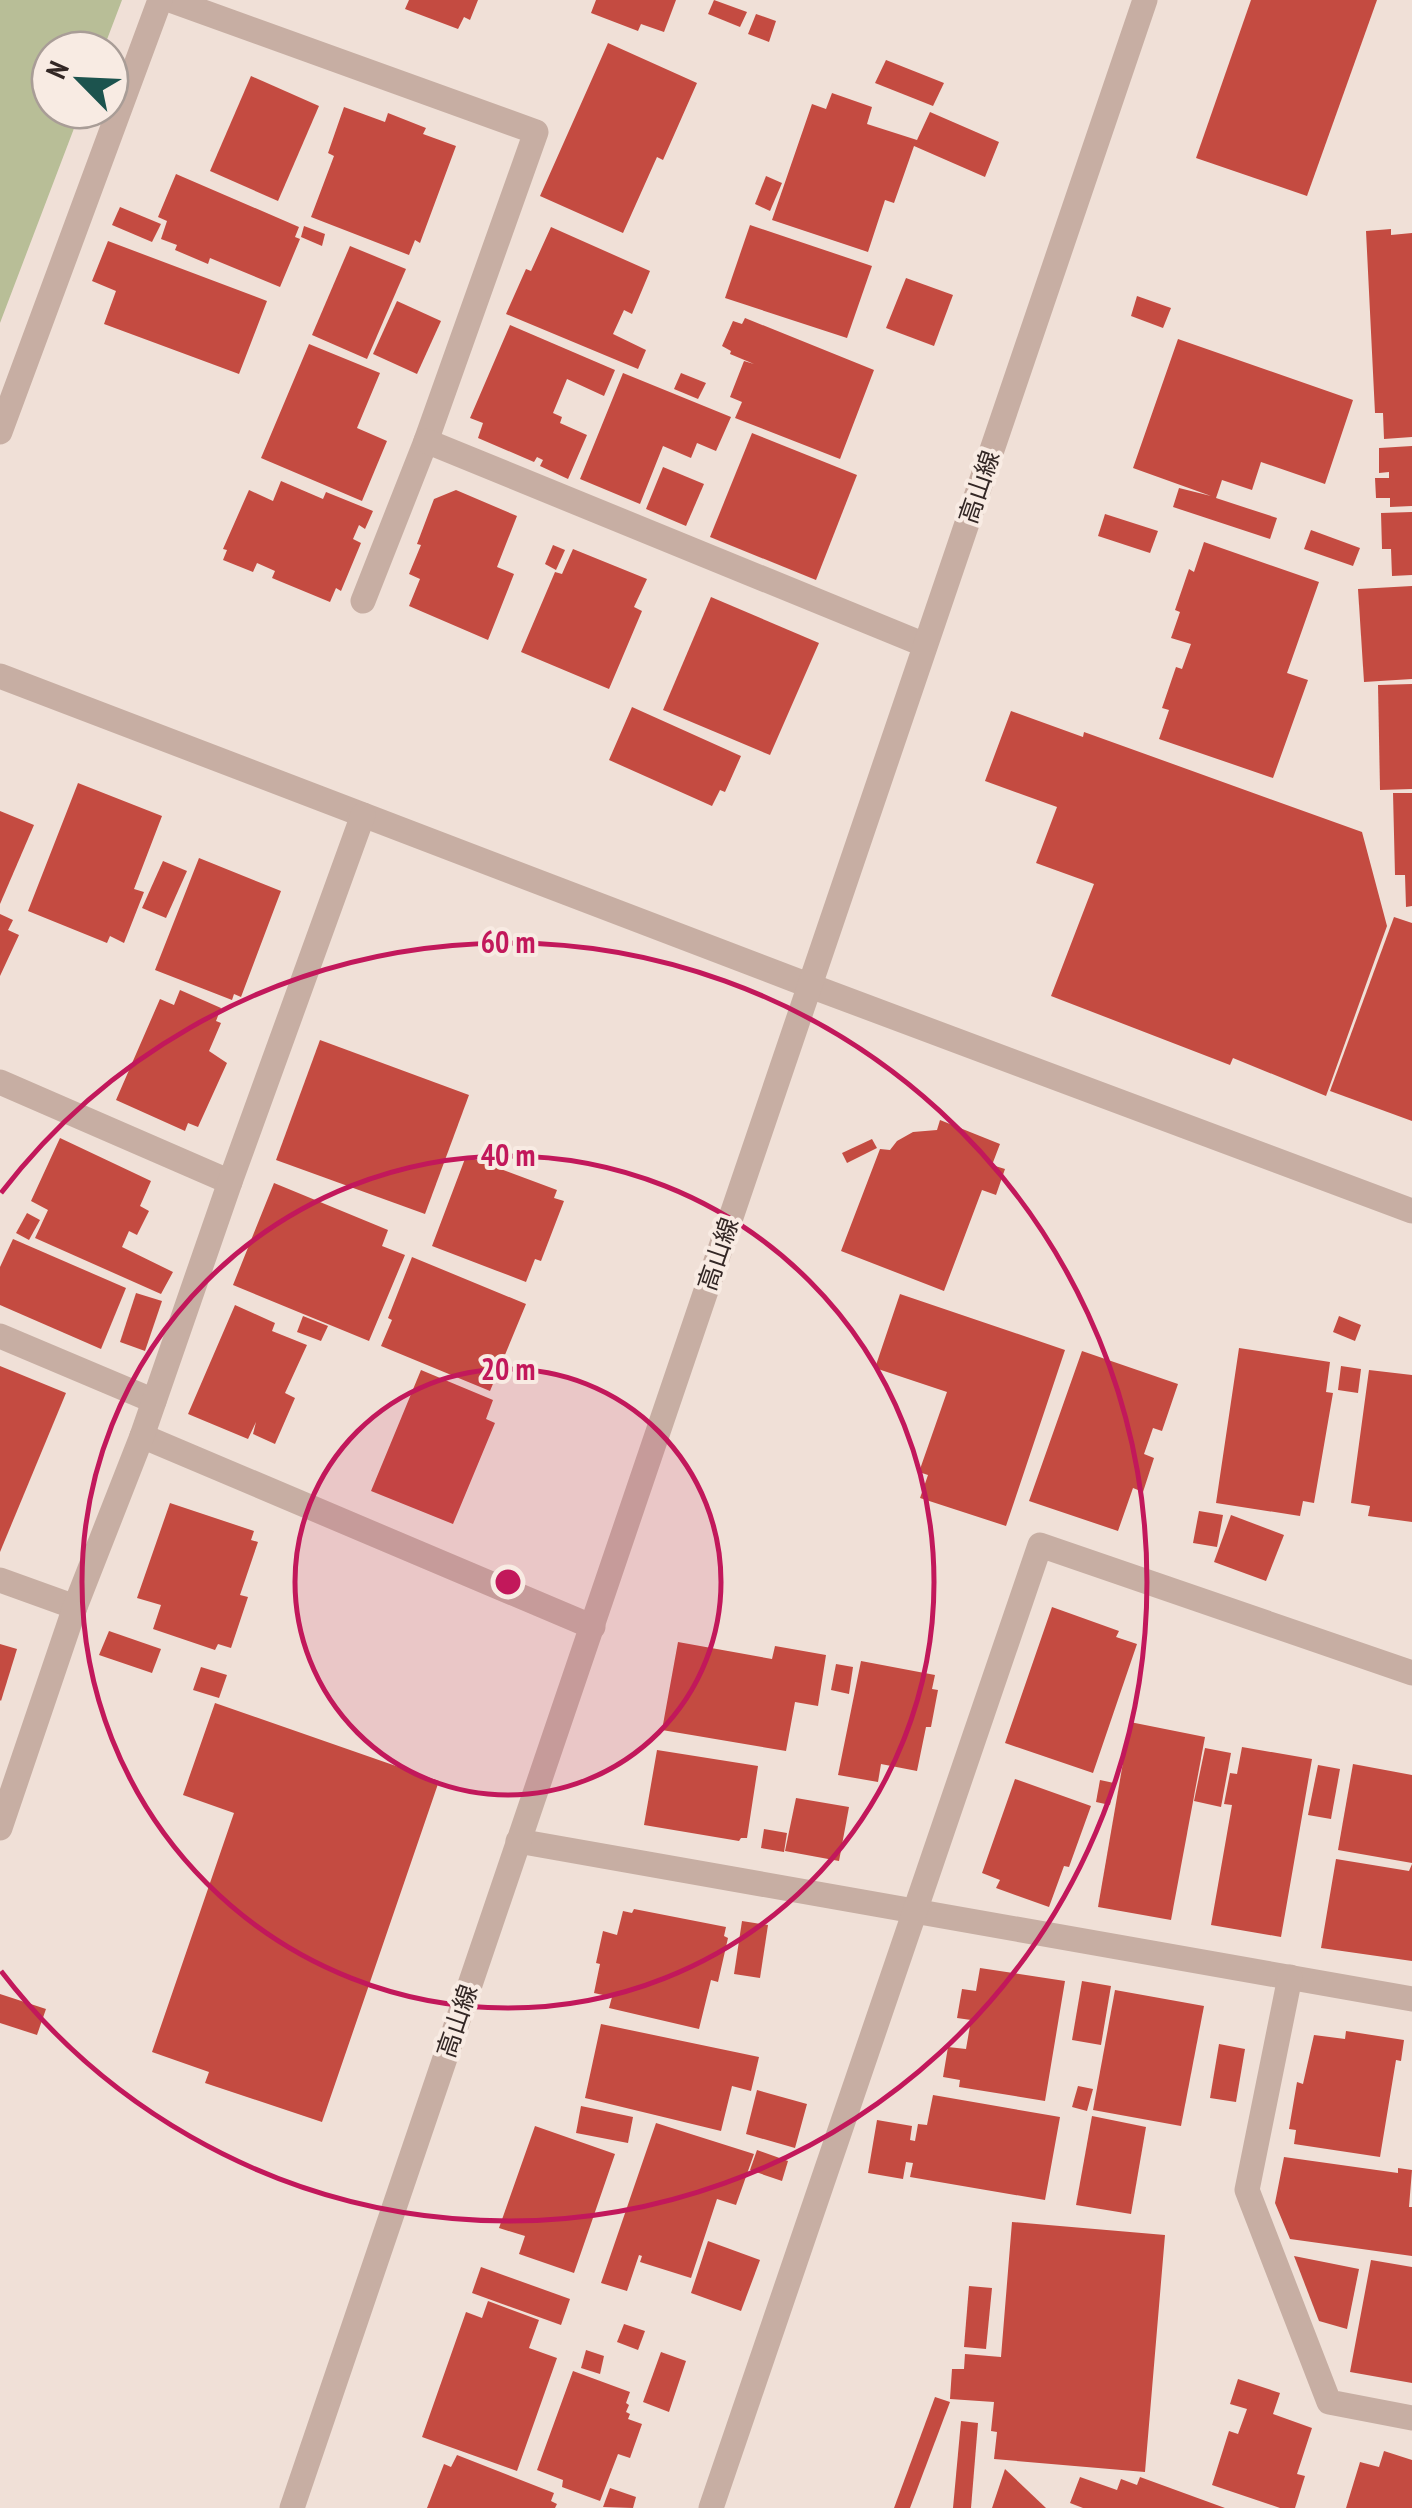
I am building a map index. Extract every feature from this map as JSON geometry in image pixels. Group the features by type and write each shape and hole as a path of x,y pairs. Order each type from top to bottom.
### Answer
{"street":[{"path":"0,432 160,0"},
{"path":"170,0 536,132 426,441 362,601"},
{"name":"高山線","path":"292,2508 1145,0"},
{"path":"426,441 925,645"},
{"path":"0,676 808,985 1412,1210"},
{"path":"0,1828 75,1607 142,1436 363,815"},
{"path":"0,1082 230,1182"},
{"path":"0,1336 154,1402"},
{"path":"142,1436 593,1626"},
{"path":"711,2508 1040,1545 1412,1672"},
{"path":"0,1580 75,1607"},
{"path":"518,1842 1412,1999"},
{"path":"1290,1978 1248,2190 1329,2402 1412,2418"}],"green space":[{"path":"0,0 122,0 111,30 30,30 30,130 73,130 0,323"}],"building":[{"path":"409,0 478,0 470,20 464,17 458,29 405,9"},
{"path":"596,0 676,0 664,32 641,24 638,31 591,13"},
{"path":"714,0 747,12 740,27 708,14"},
{"path":"1251,0 1377,0 1307,196 1196,158"},
{"path":"756,14 776,21 769,42 748,34"},
{"path":"608,43 697,83 663,160 657,157 623,233 540,196"},
{"path":"886,60 944,83 933,106 875,83"},
{"path":"251,76 319,106 278,201 210,171"},
{"path":"832,93 872,107 867,124 917,140 930,112 999,142 985,177 914,146 894,203 885,200 868,252 772,220 812,104 826,109"},
{"path":"344,107 385,122 388,113 426,128 423,134 456,146 420,243 415,240 409,255 311,217 334,156 328,153"},
{"path":"176,174 299,227 295,237 300,239 280,287 210,258 208,264 175,250 177,245 161,239 167,221 158,217"},
{"path":"766,176 782,183 770,211 755,204"},
{"path":"120,207 161,224 152,242 112,225"},
{"path":"750,225 872,266 847,338 725,298"},
{"path":"304,226 325,234 322,246 301,237"},
{"path":"551,227 650,271 632,314 624,310 613,334 646,350 638,369 506,314"},
{"path":"1391,229 1391,235 1412,233 1412,437 1384,439 1383,413 1375,413 1366,231"},
{"path":"108,241 267,301 239,374 104,324 116,291 92,281"},
{"path":"350,246 406,269 367,359 312,335"},
{"path":"906,278 953,295 934,346 886,328"},
{"path":"1137,296 1171,308 1163,328 1131,316"},
{"path":"397,301 441,321 417,374 373,354"},
{"path":"745,318 874,370 840,459 735,418 742,402 730,397 744,361 754,364 730,354 722,346 733,321 742,324"},
{"path":"510,325 615,370 604,396 567,379 553,413 562,417 560,423 587,435 568,479 540,466 543,460 537,457 534,462 478,438 483,423 470,418"},
{"path":"1178,339 1353,400 1325,484 1261,462 1252,490 1222,480 1216,498 1277,518 1270,539 1173,507 1179,488 1211,496 1133,468"},
{"path":"309,344 380,373 357,428 387,441 362,501 261,458"},
{"path":"623,373 731,417 716,451 697,443 691,458 663,446 640,504 580,479"},
{"path":"681,373 706,383 698,399 674,389"},
{"path":"752,433 857,475 816,580 710,537"},
{"path":"1412,446 1412,506 1390,507 1390,498 1376,498 1375,478 1389,478 1389,472 1379,473 1379,448"},
{"path":"663,467 704,484 686,526 646,509"},
{"path":"281,481 323,499 326,492 373,511 365,529 359,525 353,539 361,543 341,591 336,588 330,602 272,578 275,571 257,563 253,572 223,560 227,550 223,549 249,490 273,501"},
{"path":"456,490 517,516 497,567 514,574 488,640 409,606 420,579 409,574 434,499"},
{"path":"1412,512 1412,575 1392,576 1391,549 1382,549 1381,513"},
{"path":"1105,514 1158,531 1150,553 1098,536"},
{"path":"1311,530 1360,548 1353,566 1304,549"},
{"path":"1204,542 1319,582 1287,673 1308,680 1273,778 1159,739 1169,710 1162,708 1176,667 1182,669 1191,644 1171,638 1180,612 1175,610 1189,569 1194,572"},
{"path":"553,545 565,550 556,570 545,564"},
{"path":"573,549 647,579 634,607 642,611 609,689 521,652 555,572 562,574"},
{"path":"1412,586 1412,679 1364,682 1358,589"},
{"path":"711,597 819,643 770,755 663,710"},
{"path":"1412,684 1412,789 1380,790 1378,685"},
{"path":"632,707 741,756 725,792 720,790 712,806 609,760"},
{"path":"1011,711 1083,737 1084,732 1362,832 1387,926 1326,1096 1233,1058 1230,1065 1051,996 1094,884 1036,863 1057,807 985,781"},
{"path":"78,783 162,816 134,889 144,892 124,943 110,936 107,943 28,911"},
{"path":"1393,793 1412,793 1412,906 1406,907 1405,875 1395,875"},
{"path":"0,811 34,825 0,904"},
{"path":"199,858 281,891 241,997 234,994 232,1000 155,970"},
{"path":"163,861 187,871 166,918 142,908"},
{"path":"0,914 13,920 8,930 19,935 0,976"},
{"path":"1394,917 1412,923 1412,1121 1330,1091"},
{"path":"180,990 221,1008 216,1021 221,1023 209,1051 227,1063 198,1127 188,1123 185,1131 116,1100 160,999 174,1005"},
{"path":"320,1040 469,1095 425,1214 276,1160"},
{"path":"940,1120 1000,1144 992,1165 1005,1169 996,1195 982,1190 944,1291 841,1251 880,1149 890,1150 913,1132 937,1130"},
{"path":"60,1138 151,1181 140,1206 149,1211 137,1235 129,1231 122,1247 173,1272 161,1294 35,1238 48,1210 31,1201"},
{"path":"872,1139 877,1148 847,1163 842,1153"},
{"path":"466,1156 557,1190 554,1198 564,1201 541,1261 535,1259 526,1282 432,1246"},
{"path":"274,1183 388,1230 382,1246 405,1255 369,1341 233,1285"},
{"path":"27,1213 40,1220 29,1240 16,1233"},
{"path":"13,1239 126,1288 101,1349 0,1305 0,1267"},
{"path":"412,1257 526,1304 490,1391 381,1346"},
{"path":"136,1293 162,1301 145,1351 120,1342"},
{"path":"900,1294 1065,1350 1006,1526 920,1498 928,1475 919,1472 947,1392 875,1368"},
{"path":"235,1305 275,1323 272,1331 307,1345 285,1393 295,1398 275,1444 253,1434 256,1422 248,1439 188,1414"},
{"path":"303,1316 328,1326 321,1341 297,1332"},
{"path":"1339,1316 1361,1325 1355,1341 1333,1332"},
{"path":"1239,1348 1330,1362 1326,1392 1333,1393 1314,1503 1303,1501 1300,1516 1216,1503"},
{"path":"1082,1351 1178,1384 1162,1431 1153,1428 1144,1454 1154,1458 1143,1492 1133,1488 1118,1531 1029,1501"},
{"path":"0,1366 66,1393 0,1552"},
{"path":"1341,1366 1361,1369 1358,1393 1338,1390"},
{"path":"421,1370 493,1400 486,1419 495,1423 453,1524 371,1491"},
{"path":"1369,1370 1412,1375 1412,1522 1368,1516 1370,1506 1351,1503"},
{"path":"170,1503 254,1531 251,1540 258,1542 240,1595 248,1597 231,1648 218,1644 215,1650 153,1629 161,1605 137,1598"},
{"path":"1199,1511 1223,1515 1217,1547 1193,1543"},
{"path":"1231,1515 1284,1535 1266,1581 1214,1562"},
{"path":"1052,1607 1119,1631 1116,1637 1137,1644 1093,1773 1005,1743"},
{"path":"109,1631 161,1649 152,1673 99,1655"},
{"path":"678,1642 772,1659 775,1646 826,1655 818,1706 795,1702 786,1751 662,1730"},
{"path":"0,1644 17,1649 1,1701 0,1700"},
{"path":"861,1661 935,1675 932,1689 938,1690 917,1771 881,1764 878,1782 838,1775"},
{"path":"836,1664 853,1667 849,1694 831,1690"},
{"path":"201,1667 227,1675 219,1698 193,1690"},
{"path":"215,1703 439,1781 322,2122 205,2083 209,2072 152,2052 234,1813 183,1795"},
{"path":"1130,1722 1205,1737 1171,1920 1098,1907"},
{"path":"1242,1747 1312,1759 1281,1937 1211,1925 1232,1805 1224,1804 1230,1773 1237,1774"},
{"path":"1205,1748 1231,1753 1221,1807 1194,1801"},
{"path":"657,1750 758,1766 747,1838 739,1841 644,1825"},
{"path":"1353,1764 1412,1775 1412,1863 1338,1850"},
{"path":"1318,1765 1340,1769 1331,1819 1308,1815"},
{"path":"1015,1779 1091,1806 1069,1867 1064,1866 1049,1907 996,1888 1000,1880 982,1873"},
{"path":"1100,1780 1114,1783 1110,1805 1096,1802"},
{"path":"796,1798 849,1807 839,1861 785,1851"},
{"path":"764,1829 787,1833 784,1852 761,1848"},
{"path":"1336,1859 1409,1871 1412,1864 1412,1961 1321,1948"},
{"path":"634,1909 726,1927 724,1936 728,1938 718,1982 711,1980 699,2029 609,2008 612,1997 594,1993 603,1931 617,1935 623,1911 632,1913"},
{"path":"742,1921 768,1925 760,1978 734,1974"},
{"path":"980,1968 1065,1981 1045,2101 959,2087 960,2080 943,2077 948,2047 966,2049 971,2020 957,2018 962,1989 976,1991"},
{"path":"1082,1981 1111,1986 1101,2045 1072,2040"},
{"path":"1115,1990 1204,2006 1181,2126 1093,2110"},
{"path":"0,1994 46,2009 37,2035 0,2023"},
{"path":"601,2024 759,2057 751,2091 732,2086 721,2131 585,2098"},
{"path":"1346,2031 1404,2040 1401,2061 1396,2060 1380,2157 1294,2144 1296,2130 1289,2129 1297,2082 1303,2084 1314,2035 1345,2039"},
{"path":"1219,2044 1245,2049 1236,2102 1210,2098"},
{"path":"1078,2086 1093,2089 1087,2111 1072,2107"},
{"path":"757,2090 807,2104 795,2148 746,2134"},
{"path":"933,2095 1060,2117 1045,2200 910,2177 913,2163 906,2162 903,2179 868,2173 877,2120 912,2126 910,2140 915,2141 918,2124 927,2125"},
{"path":"581,2106 633,2117 628,2143 576,2133"},
{"path":"1092,2116 1146,2127 1131,2214 1076,2205"},
{"path":"656,2123 754,2154 736,2205 717,2199 691,2278 640,2262 639,2255 627,2291 601,2283"},
{"path":"535,2126 615,2154 574,2273 519,2254 525,2236 499,2228"},
{"path":"757,2150 788,2161 782,2181 750,2170"},
{"path":"1284,2157 1398,2173 1398,2168 1412,2170 1412,2256 1290,2239 1275,2203"},
{"path":"1012,2222 1165,2235 1145,2472 994,2459 994,2402 950,2399 952,2369 964,2369 965,2354 1001,2357"},
{"path":"708,2241 760,2260 741,2311 691,2293"},
{"path":"1294,2256 1359,2269 1347,2329 1319,2321"},
{"path":"1371,2260 1412,2267 1412,2383 1350,2372"},
{"path":"481,2267 570,2299 561,2325 472,2293"},
{"path":"969,2286 992,2288 986,2349 964,2347"},
{"path":"488,2301 539,2320 529,2348 557,2358 517,2471 422,2437 466,2312 482,2318"},
{"path":"624,2324 645,2331 638,2350 617,2342"},
{"path":"586,2350 604,2356 600,2374 581,2368"},
{"path":"661,2352 686,2361 669,2412 643,2402"},
{"path":"573,2371 630,2392 626,2403 628,2419 642,2424 630,2458 618,2454 600,2501 562,2487 563,2480 537,2470"},
{"path":"1238,2379 1280,2393 1273,2414 1312,2428 1297,2474 1305,2476 1295,2508 1280,2508 1212,2485 1229,2431 1238,2434 1247,2409 1230,2404"},
{"path":"935,2397 950,2402 910,2508 894,2508"},
{"path":"961,2421 978,2423 971,2508 953,2508"},
{"path":"1384,2451 1412,2460 1412,2508 1346,2508 1360,2462 1379,2467"},
{"path":"457,2455 554,2493 551,2501 557,2504 555,2508 427,2508 444,2464 451,2467"},
{"path":"1005,2469 1046,2508 992,2508"},
{"path":"1080,2477 1117,2490 1121,2479 1137,2485 1140,2477 1225,2508 1083,2508 1070,2503"},
{"path":"610,2488 636,2497 633,2508 603,2507"}]}
